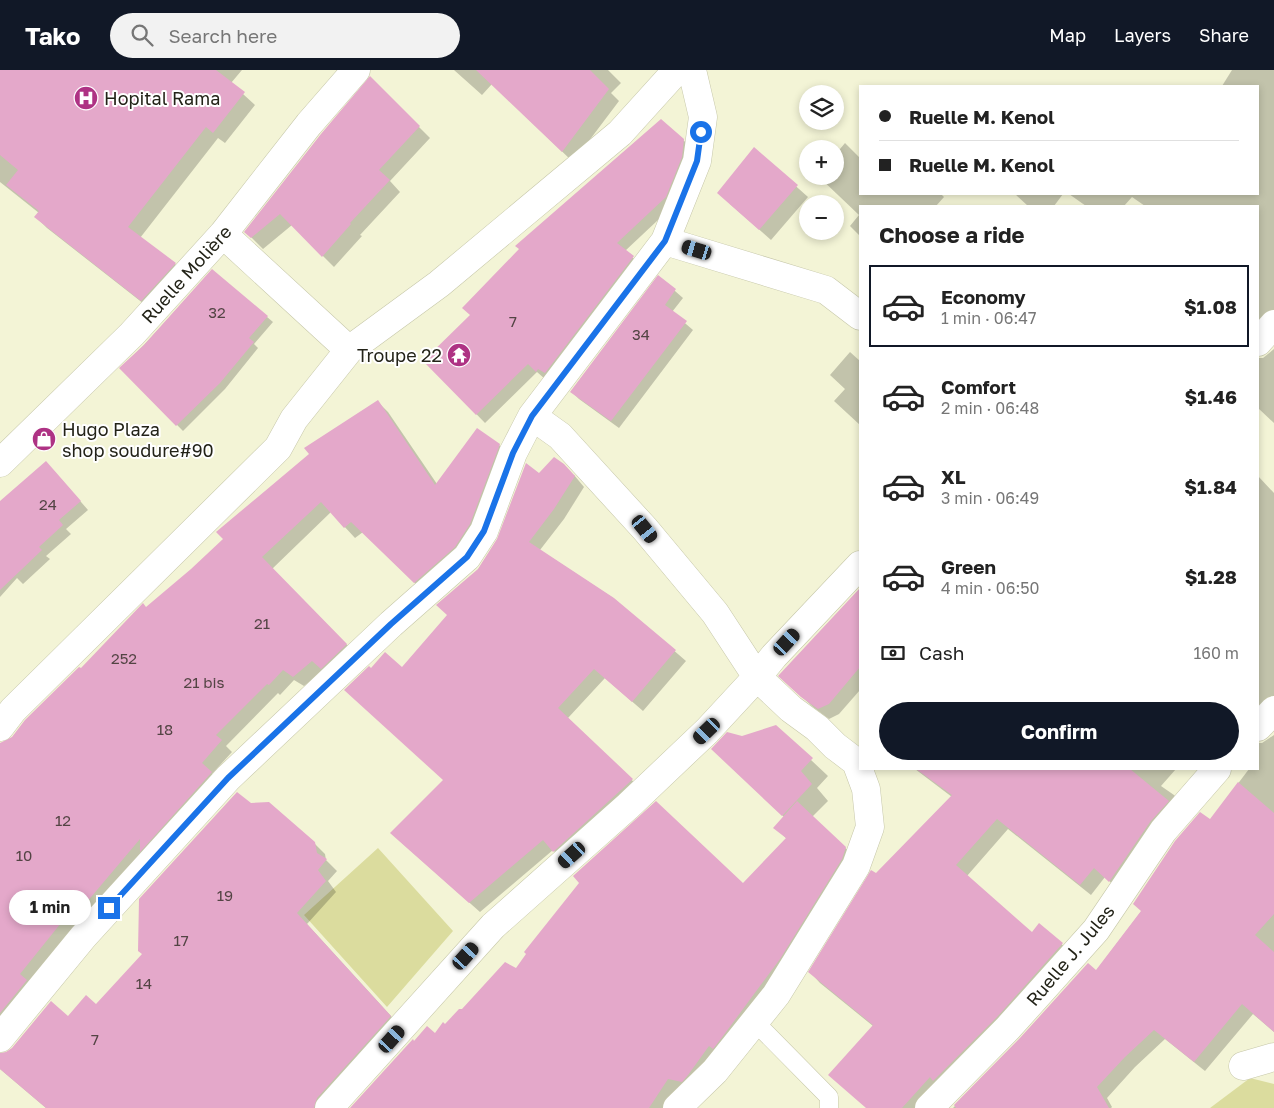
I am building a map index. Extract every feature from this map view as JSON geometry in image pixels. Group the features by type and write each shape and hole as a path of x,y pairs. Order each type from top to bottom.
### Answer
{"street":[{"name":"Ruelle Molière","path":"0,463 132,334 223,234 309,124 356,70"},
{"path":"0,727 12,710 278,448 294,419 350,350 439,284 620,133 677,70"},
{"path":"0,1038 83,937 228,778 391,624 467,557 484,531 513,453 532,416 665,241 697,161 703,117 692,70"},
{"path":"223,234 350,350"},
{"path":"665,241 826,290 859,315"},
{"path":"1259,341 1274,324"},
{"path":"532,416 560,436 645,529 715,613 757,677 791,710 817,728 835,746 858,760"},
{"path":"329,1108 493,926 635,799 707,731 774,656 859,566"},
{"path":"1259,726 1274,710"},
{"path":"677,1108 715,1071 776,995 856,866 870,827 866,789 861,770"},
{"name":"Ruelle J. Jules","path":"929,1108 1008,1028 1096,930 1162,831 1216,770"},
{"path":"1243,1066 1274,1057"}],"lane":[{"path":"754,1022 829,1097 829,1108"}],"green space":[{"path":"378,848 453,931 387,1007 304,915"},
{"path":"1250,1078 1274,1084 1274,1108 1210,1108"}],"building":[{"path":"0,70 216,70 245,92 213,133 206,127 128,227 176,263 141,301 34,217 39,211 6,185 18,170 0,155"},
{"path":"476,70 590,70 609,89 562,152"},
{"path":"370,76 420,126 379,170 390,180 350,223 322,257 280,214 251,238 244,232 321,134"},
{"path":"661,119 684,139 682,157 666,197 617,243 634,256 545,373 538,369 536,372 528,364 476,415 423,361 470,315 462,308 519,249 515,246"},
{"path":"754,147 798,185 759,230 717,193"},
{"path":"212,269 268,316 249,338 254,342 220,383 176,426 119,368 144,345"},
{"path":"658,275 676,289 665,305 687,321 611,421 570,392"},
{"path":"378,400 435,485 477,428 500,444 470,524 455,547 414,583 351,522 344,528 321,502 262,557 347,644 321,669 312,661 293,677 283,670 216,735 222,740 202,763 212,772 140,852 140,839 70,922 65,918 20,974 27,980 0,1013 0,743 12,737 25,720 79,667 81,668 143,603 146,607 223,539 216,532 309,454 304,448"},
{"path":"554,457 564,464 575,476 554,509 529,542 614,598 676,650 632,702 594,669 558,708 633,779 553,852 543,840 469,903 390,833 443,780 344,690 369,666 371,668 385,652 402,667 447,615 436,605 478,569 497,539 526,463 539,473"},
{"path":"46,461 81,501 59,520 63,525 39,547 42,550 0,590 0,501"},
{"path":"859,589 859,668 829,704 818,709 801,697 778,676"},
{"path":"776,725 813,758 801,771 812,784 782,816 711,749 727,732 742,736"},
{"path":"917,770 1131,770 1169,801 1150,822 1109,882 1094,868 1080,885 997,819 956,865 1032,932 1039,923 1063,943 997,1017 933,1081 930,1077 902,1108 866,1108 828,1075 873,1025 808,972 871,870 876,873 952,795"},
{"path":"1238,782 1274,813 1274,914 1255,935 1274,952 1274,1032 1242,1004 1194,1062 1154,1030 1097,1087 1109,1108 956,1108 954,1105 1020,1038 1088,963 1096,970 1141,911 1133,904 1175,841 1200,812 1210,819"},
{"path":"237,792 251,803 269,802 315,842 317,853 327,859 318,870 326,881 297,913 391,1016 317,1098 314,1108 46,1108 0,1069 0,1053 12,1048 51,1001 68,1016 86,995 96,1004 142,954 138,951 139,899"},
{"path":"656,801 743,883 786,838 773,828 797,801 846,847 842,859 780,959 713,1049 709,1046 682,1082 668,1079 649,1108 350,1108 427,1026 435,1033 443,1022 445,1024 459,1009 462,1009 505,962 516,968 526,954 524,952 579,883 573,876"}],"place":[{"name":"Hopital Rama","path":"86,98"},
{"name":"Troupe 22","path":"459,355"},
{"name":"Hugo Plaza shop soudure#90","path":"44,439"}],"route":[{"path":"109,908 228,778 391,624 467,557 484,531 513,453 532,416 665,241 697,161 701,132"}]}
